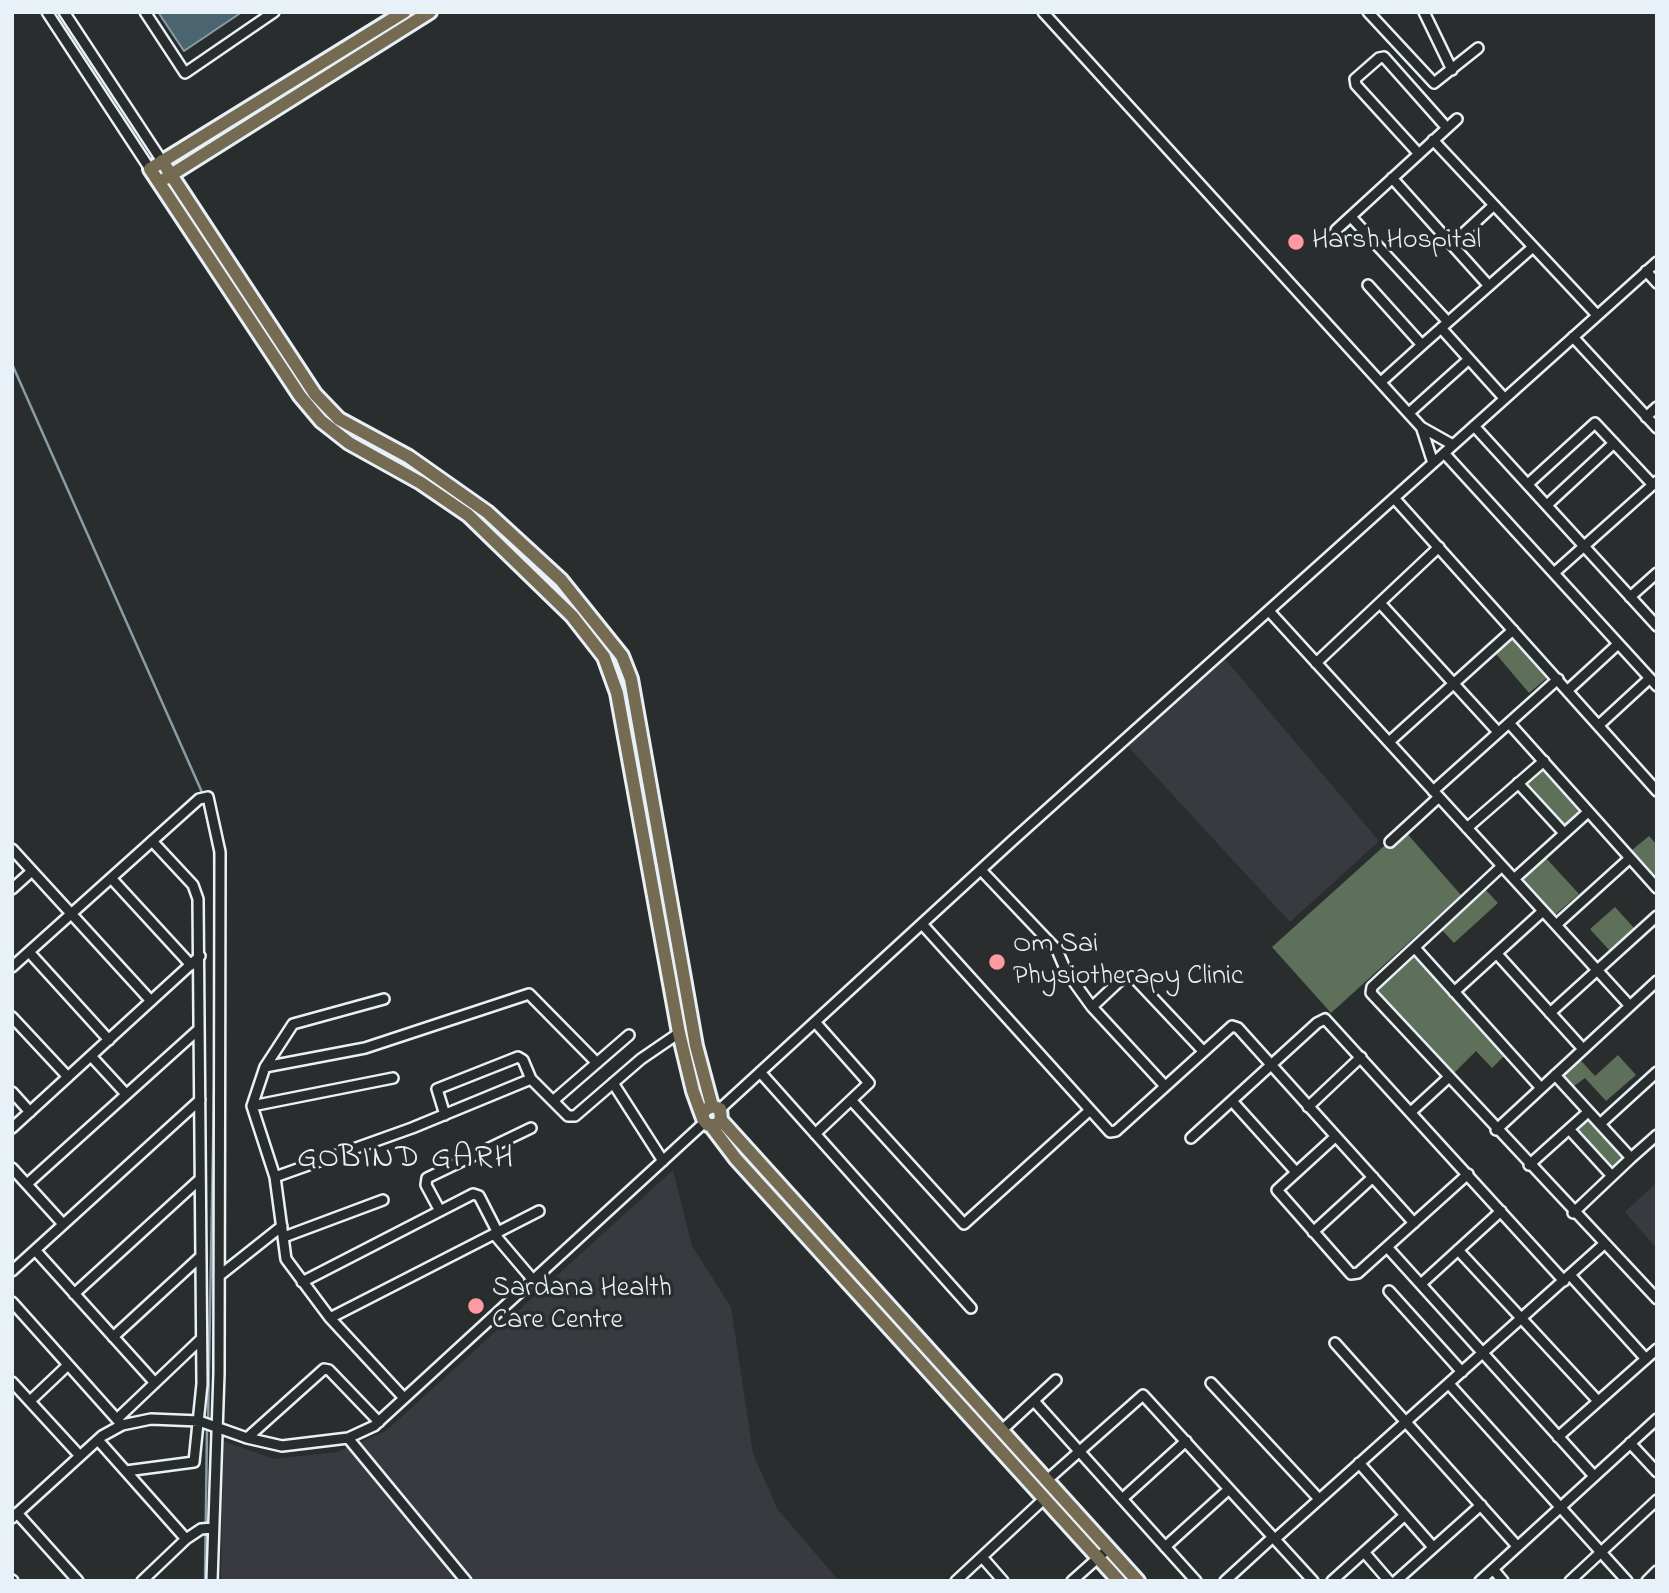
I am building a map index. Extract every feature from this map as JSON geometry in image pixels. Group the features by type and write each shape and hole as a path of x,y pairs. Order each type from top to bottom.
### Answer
{"main road":[{"path":"404,12 150,169 300,396 321,422 349,443 421,483 468,516 572,616 604,657 617,693 692,1091 1138,1581"},
{"path":"159,183 430,12"},
{"path":"162,161 315,394 340,419 419,463 487,512 561,580 622,656 631,679 696,1046 712,1116 736,1159 1119,1581"}],"street":[{"path":"47,12 150,169"},
{"path":"64,12 162,161"},
{"path":"145,12 185,73 274,12"},
{"path":"1043,12 1422,427 1453,445"},
{"path":"1424,12 1452,70"},
{"path":"1369,13 1434,83 1478,48"},
{"path":"1419,154 1356,85 1355,79 1379,58 1384,57 1447,128"},
{"path":"1336,230 1457,119"},
{"path":"1433,141 1597,315"},
{"path":"1392,178 1489,286"},
{"path":"1452,244 1494,205"},
{"path":"1351,217 1504,398"},
{"path":"1381,382 1533,247"},
{"path":"120,1422 151,1419 208,1423 247,1438 282,1446 348,1438 379,1422 981,870 1657,262"},
{"path":"1646,271 1657,283"},
{"path":"1368,285 1422,345"},
{"path":"1573,337 1657,428"},
{"path":"1409,413 1469,359"},
{"path":"1646,416 1657,407"},
{"path":"1528,484 1595,423 1655,483 1554,573"},
{"path":"1474,426 1657,626"},
{"path":"1422,427 1433,463"},
{"path":"1547,505 1614,443"},
{"path":"1444,453 1653,682 1599,725"},
{"path":"1394,498 1657,791"},
{"path":"1316,663 1439,547"},
{"path":"1630,597 1657,573"},
{"path":"1380,603 1498,732"},
{"path":"1269,611 1630,1006"},
{"path":"1389,742 1513,630"},
{"path":"1568,690 1618,644"},
{"path":"1390,842 1498,732 1558,679"},
{"path":"1509,723 1657,888"},
{"path":"1467,828 1544,761"},
{"path":"1518,783 1564,833"},
{"path":"12,967 202,798 209,800 220,852 219,1276 208,1423 207,1528 212,1581"},
{"path":"1514,879 1588,812"},
{"path":"126,1471 194,1462 208,1423 200,1340 200,956 197,891 152,841"},
{"path":"12,849 151,1001"},
{"path":"1556,925 1630,858"},
{"path":"1503,866 1372,987 1371,993 1573,1213 1657,1299"},
{"path":"981,870 1057,950 1066,971 1092,1007 1165,1086"},
{"path":"12,889 32,871"},
{"path":"111,878 191,965"},
{"path":"1454,992 1543,911"},
{"path":"1550,1013 1657,916"},
{"path":"922,924 1110,1132 1116,1131 1233,1026 1414,1223"},
{"path":"1415,948 1541,1088"},
{"path":"29,952 108,1040"},
{"path":"1497,954 1583,1049"},
{"path":"12,1128 200,956"},
{"path":"1092,1007 1126,975 1130,975 1203,1052"},
{"path":"1496,1130 1657,981"},
{"path":"265,1067 365,1048 529,994 597,1063"},
{"path":"384,999 293,1024 265,1067 252,1106 275,1177 286,1259 330,1318 404,1398"},
{"path":"12,1017 68,1077"},
{"path":"1191,1138 1317,1023 1325,1019 1501,1211 1646,1359"},
{"path":"815,1022 869,1083 816,1134"},
{"path":"27,1184 199,1029"},
{"path":"445,1115 438,1093 440,1088 518,1057 523,1060 531,1079 568,1116 575,1116 641,1059 679,1033"},
{"path":"554,1100 629,1035"},
{"path":"92,1056 126,1094"},
{"path":"1308,1107 1361,1057"},
{"path":"760,1072 971,1308"},
{"path":"1600,1124 1657,1072"},
{"path":"1555,1075 1631,1158"},
{"path":"252,1106 393,1078"},
{"path":"1411,1112 1448,1078"},
{"path":"275,1177 445,1115 531,1079"},
{"path":"613,1083 663,1161"},
{"path":"12,1093 30,1112"},
{"path":"12,1271 200,1100"},
{"path":"852,1101 964,1224 1089,1111"},
{"path":"1232,1101 1296,1172"},
{"path":"1529,1165 1588,1112"},
{"path":"440,1211 426,1185 427,1178 531,1128"},
{"path":"1569,1129 1612,1176"},
{"path":"1573,1213 1657,1135"},
{"path":"1335,1136 1279,1188 1278,1194 1351,1274 1358,1273 1468,1174"},
{"path":"12,1168 63,1224"},
{"path":"1313,1232 1373,1177"},
{"path":"74,1294 199,1180"},
{"path":"302,1282 477,1194 496,1233 533,1280"},
{"path":"219,1276 283,1231 383,1200"},
{"path":"330,1318 539,1211"},
{"path":"1421,1284 1501,1211"},
{"path":"1225,1581 1604,1244"},
{"path":"1387,1247 1594,1476"},
{"path":"35,1250 155,1383"},
{"path":"1458,1250 1598,1401"},
{"path":"113,1337 199,1258"},
{"path":"1390,1291 1462,1372"},
{"path":"12,1302 120,1422"},
{"path":"78,1581 15,1515 120,1422 155,1383 200,1340"},
{"path":"1335,1342 1517,1546"},
{"path":"1559,1437 1657,1349"},
{"path":"30,1401 68,1365"},
{"path":"247,1438 324,1369 329,1370 379,1422"},
{"path":"1001,1431 1056,1380"},
{"path":"12,1382 80,1456"},
{"path":"1211,1383 1320,1499"},
{"path":"1449,1384 1627,1581"},
{"path":"1046,1480 1143,1395 1309,1579"},
{"path":"1034,1401 1195,1581"},
{"path":"1479,1581 1657,1419"},
{"path":"348,1438 466,1581"},
{"path":"98,1440 186,1539"},
{"path":"1122,1499 1186,1441"},
{"path":"1630,1443 1657,1472"},
{"path":"1359,1464 1433,1547"},
{"path":"1165,1547 1229,1489"},
{"path":"956,1581 1045,1498"},
{"path":"1570,1581 1657,1500"},
{"path":"1396,1581 1481,1505"},
{"path":"1332,1581 1405,1516"},
{"path":"142,1581 186,1539 207,1528"},
{"path":"1072,1581 1109,1548"},
{"path":"1364,1552 1389,1581"},
{"path":"982,1557 1003,1581"},
{"path":"1493,1569 1503,1581"},
{"path":"1647,1581 1657,1571"}],"shaded area":[{"path":"1224,658 1379,841 1290,922 1124,742"},
{"path":"673,1170 692,1246 731,1307 753,1454 778,1510 839,1581 221,1581 223,1441 274,1459 337,1452 386,1431"},
{"path":"1657,1182 1657,1249 1625,1212"}],"green space":[{"path":"1512,640 1547,678 1529,693 1496,654"},
{"path":"1543,767 1582,812 1566,826 1527,782"},
{"path":"1403,829 1461,895 1331,1013 1272,947"},
{"path":"1649,836 1657,845 1657,877 1632,850"},
{"path":"1546,858 1579,894 1555,915 1522,880"},
{"path":"1485,889 1498,903 1454,943 1442,930"},
{"path":"1615,907 1634,928 1609,950 1590,929"},
{"path":"1414,953 1505,1055 1492,1068 1476,1051 1453,1074 1375,990"},
{"path":"1575,1054 1595,1076 1618,1055 1636,1075 1606,1101 1585,1078 1574,1086 1559,1070"},
{"path":"1584,1113 1624,1157 1611,1169 1571,1125"}],"water":[{"path":"158,12 242,12 184,51"}],"waterway":[{"path":"12,364 201,790 214,850 215,980"},
{"path":"208,1421 215,1036"},
{"path":"205,1581 207,1428"}],"place":[{"name":"Harsh Hospital","path":"1296,242"},
{"name":"Om Sai Physiotherapy Clinic","path":"997,962"},
{"name":"Sardana Health Care Centre","path":"476,1306"}],"district":[{"name":"GOBIND GARH","path":"406,1161"}]}
